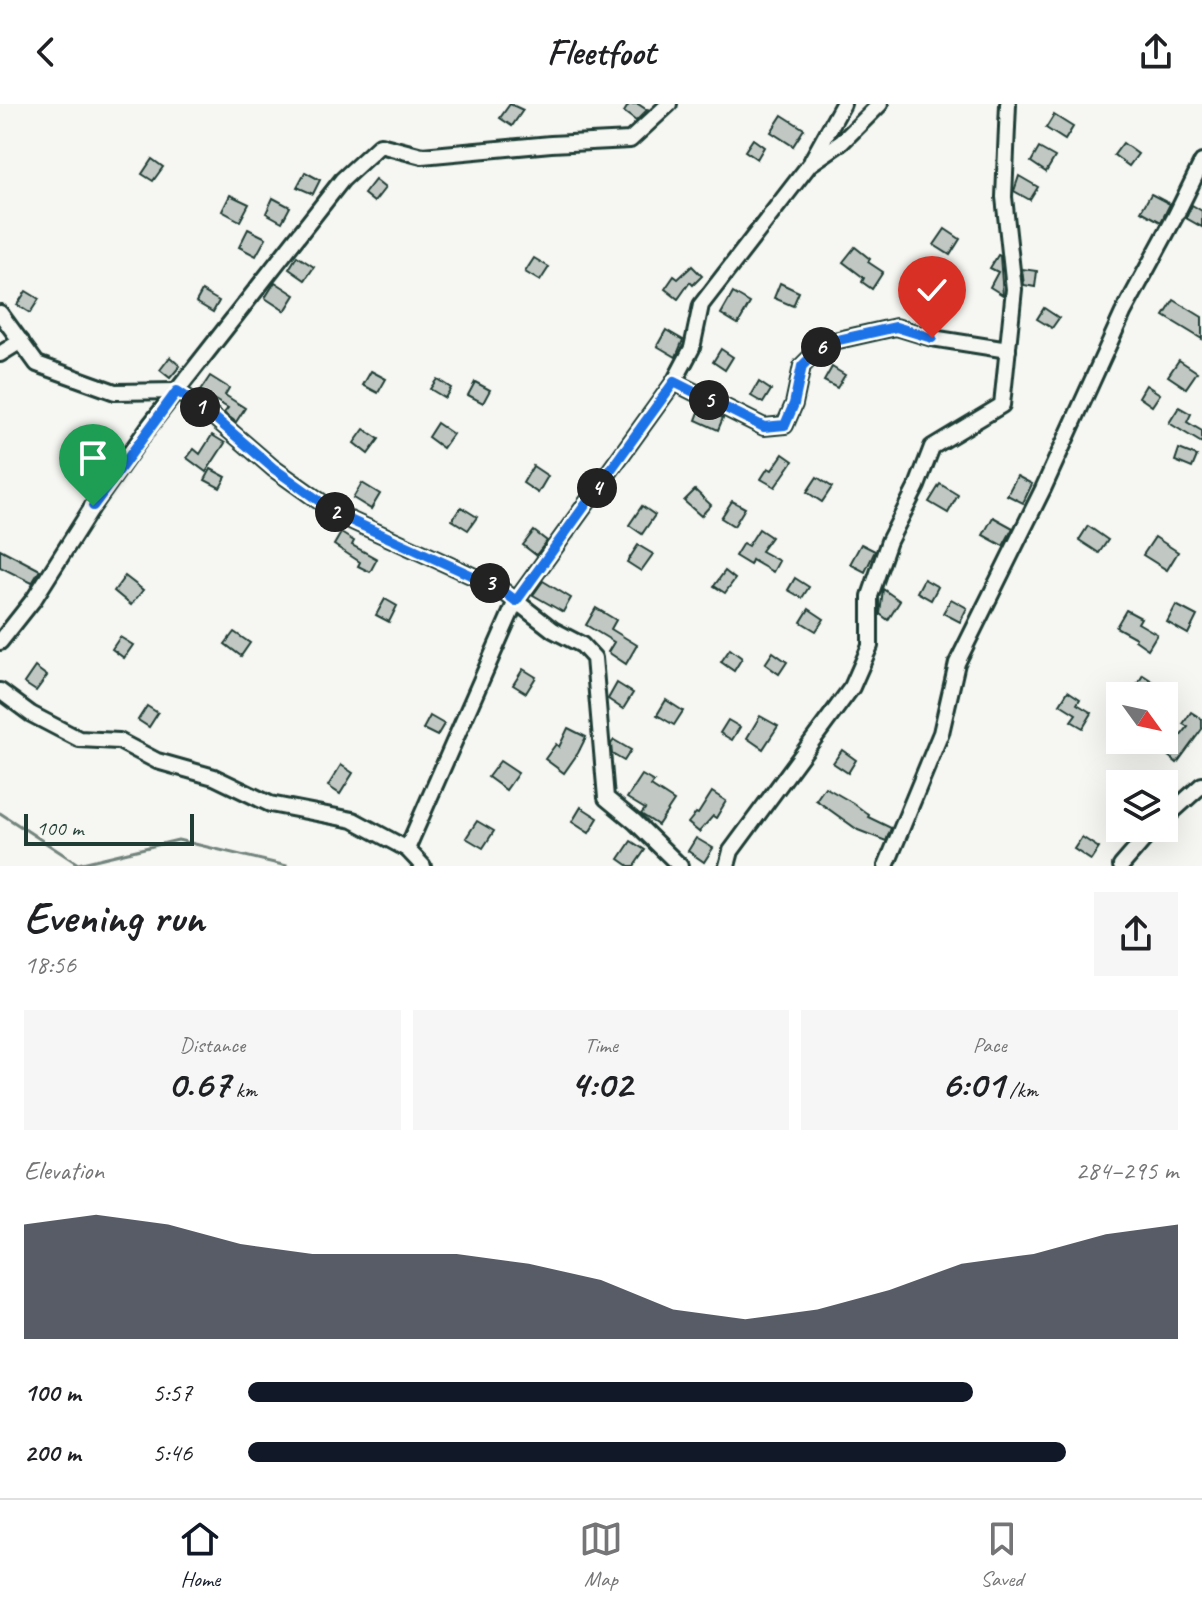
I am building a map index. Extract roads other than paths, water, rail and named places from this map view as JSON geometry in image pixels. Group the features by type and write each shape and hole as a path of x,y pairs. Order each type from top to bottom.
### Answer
{"street":[{"path":"0,642 34,599 93,506 177,391 342,180 380,145 422,156 630,140 669,104"},
{"path":"407,849 516,601 674,382 692,348 701,305 810,164 843,104"},
{"path":"810,164 842,142 880,104"},
{"path":"727,866 731,851 852,687 870,646 870,596 889,541 917,486 932,447 1002,405 1014,289 1004,197 1008,104"},
{"path":"886,866 941,733 957,663 1043,489 1123,313 1202,162"},
{"path":"0,313 37,364 115,392 177,391 208,412 273,468 339,515 499,588 553,630 582,645 594,658 606,798 680,866"},
{"path":"674,382 764,427 785,425 794,404 802,366 825,343 896,327 932,338 1008,350"},
{"path":"0,354 21,341"},
{"path":"0,691 31,714 79,739 119,741 157,761 214,777 270,804 353,820 407,849 423,866"},
{"path":"1178,806 1202,785"},
{"path":"1121,866 1142,842"}],"waterway":[{"path":"0,813 78,864 178,840 287,866"}]}
